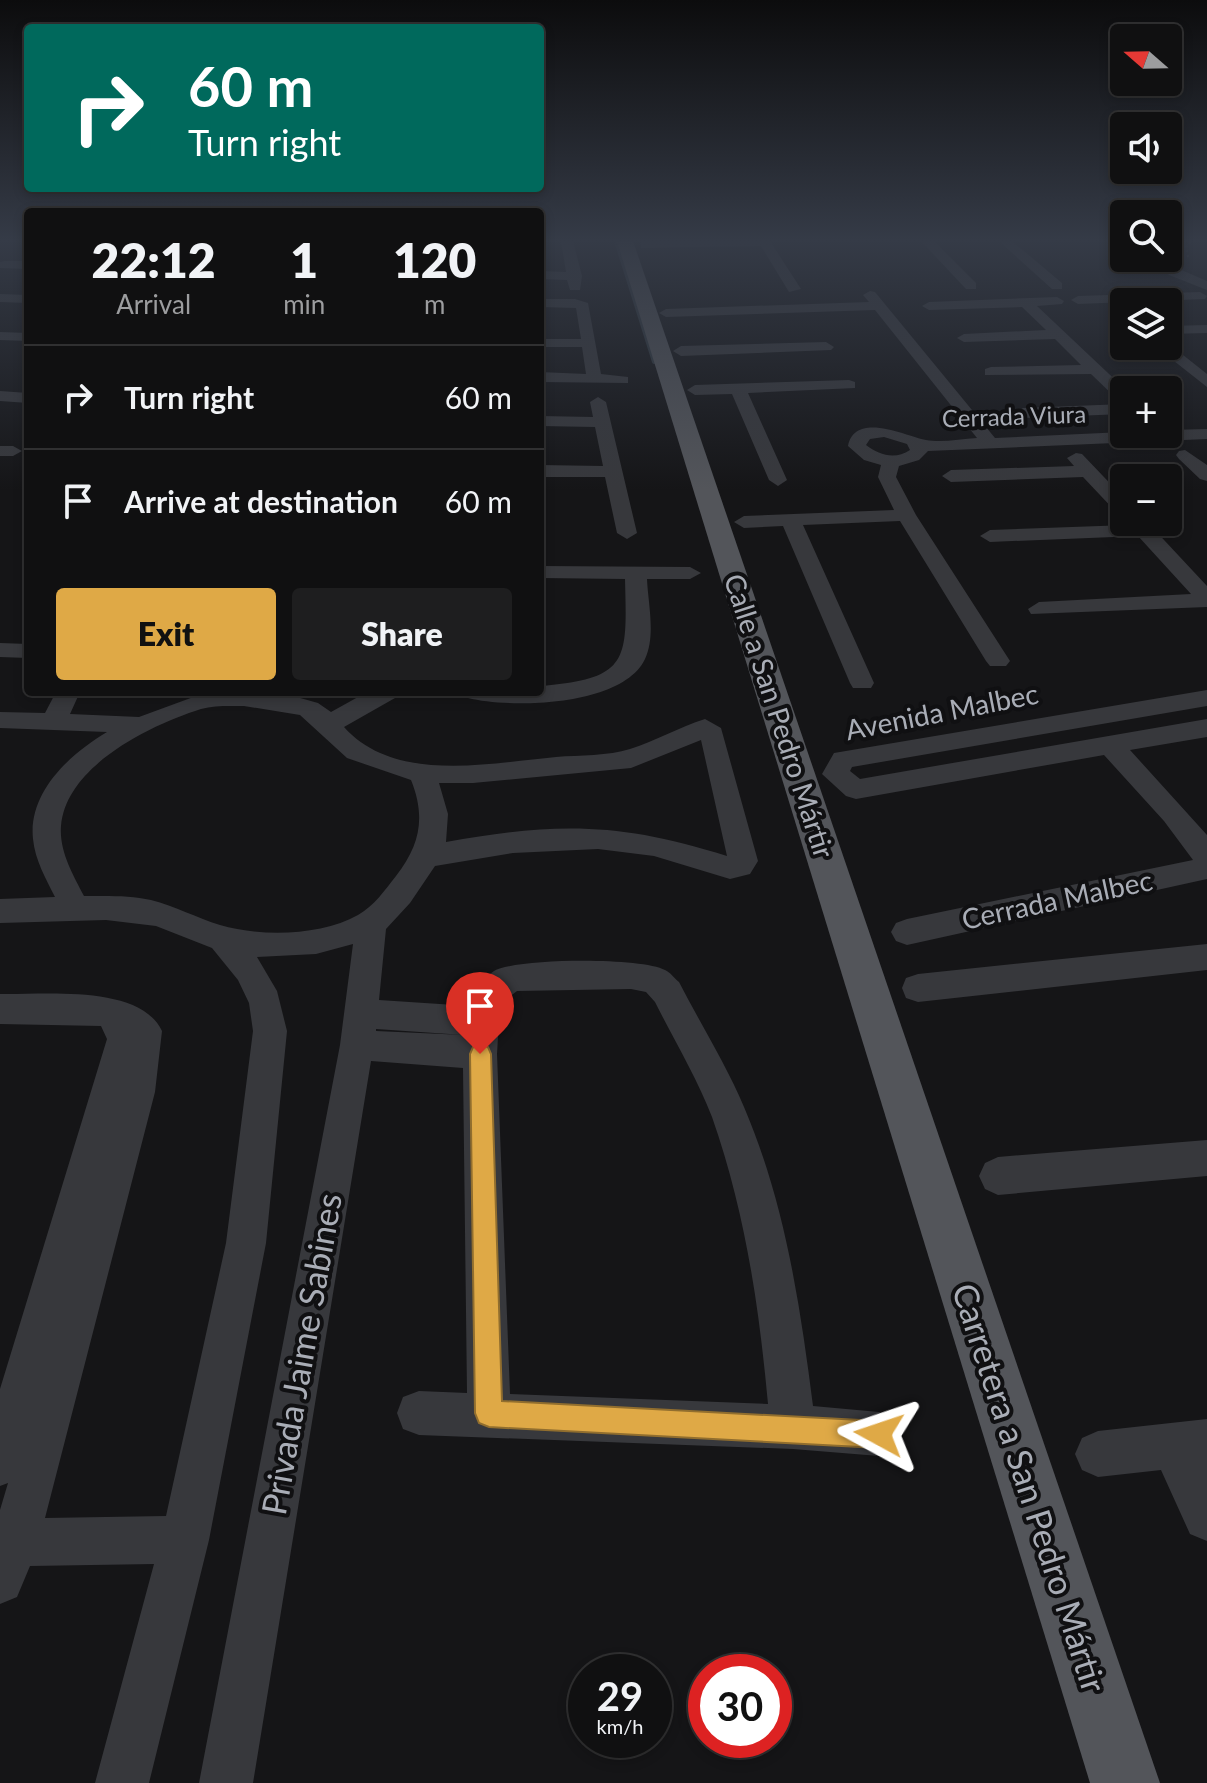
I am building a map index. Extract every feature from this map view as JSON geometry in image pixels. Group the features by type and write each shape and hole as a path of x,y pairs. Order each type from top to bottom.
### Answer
{"main road":[{"name":"Calle a San Pedro Mártir","path":"661,324 933,1192"},
{"name":"Carretera a San Pedro Mártir","path":"933,1192 1125,1783"}],"street":[{"path":"585,324 594,378"},
{"path":"721,324 724,330"},
{"path":"809,324 833,360"},
{"path":"894,324 989,442"},
{"path":"1049,324 1110,383"},
{"path":"1182,330 1207,329"},
{"path":"964,338 1059,334"},
{"path":"0,336 24,337"},
{"path":"544,343 588,343"},
{"path":"681,351 833,360"},
{"path":"695,390 738,389 833,360"},
{"path":"1180,360 1207,382"},
{"path":"1187,366 1207,365"},
{"path":"991,372 1095,369"},
{"path":"544,377 622,380"},
{"path":"738,389 778,480"},
{"path":"0,396 24,395"},
{"path":"598,402 627,533"},
{"path":"1023,413 1110,410"},
{"path":"544,421 602,422"},
{"path":"870,425 896,433 919,446 916,456 892,460 871,457 857,446 870,425"},
{"name":"Cerrada Viura","path":"1182,435 1207,434"},
{"name":"Cerrada Viura","path":"919,446 1110,437"},
{"path":"1060,439 1110,494"},
{"path":"1185,455 1207,475"},
{"path":"892,460 887,477 906,515 998,661"},
{"path":"544,471 615,472"},
{"path":"951,476 1089,471"},
{"path":"744,522 906,515"},
{"path":"791,521 862,683"},
{"path":"990,536 1110,528"},
{"path":"1149,536 1207,599"},
{"path":"544,572 690,573"},
{"path":"544,691 596,685 623,673 636,650 636,574"},
{"path":"1039,609 1207,599"},
{"path":"0,650 24,651"},
{"path":"63,721 67,696"},
{"path":"63,721 81,696"},
{"path":"76,910 48,844 50,813 60,789 80,766 139,725 208,696 256,699 317,709 370,696"},
{"name":"Avenida Malbec","path":"1207,698 843,759 835,774 856,789 1207,728"},
{"path":"317,709 350,747 422,774 473,774 631,759 705,728 712,734 743,861 740,866 730,868 652,845 611,839 553,839 429,856"},
{"path":"0,720 139,725"},
{"path":"1109,744 1174,814 1207,856"},
{"path":"0,911 142,910 223,939 297,944 342,935 371,924 403,891 429,856 435,834 434,812 431,792 422,774"},
{"name":"Cerrada Malbec","path":"907,932 1207,868"},
{"name":"Privada Jaime Sabines","path":"226,1783 360,1029 371,924"},
{"path":"122,1783 185,1540 246,1243 270,1031 269,1011 261,987 223,939"},
{"path":"918,988 1207,957"},
{"path":"489,1413 482,1038 486,1002 498,983 513,977 631,975 655,980 662,985 728,1112 766,1234 780,1308 793,1427"},
{"path":"0,1009 112,1011 139,1022 145,1031 137,1092 5,1554 185,1540"},
{"path":"0,1463 123,1048 121,1030 112,1011"},
{"path":"360,1029 482,1038"},
{"path":"998,1176 1207,1158"},
{"path":"419,1413 489,1413 879,1434"},
{"path":"1098,1454 1190,1443 1207,1517"}],"waterway":[{"path":"642,324 654,362"}],"route":[{"path":"480,1054 489,1413 879,1434"}]}
